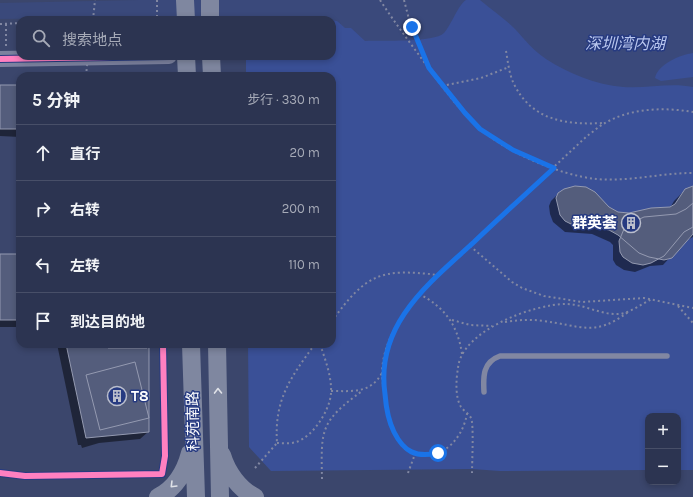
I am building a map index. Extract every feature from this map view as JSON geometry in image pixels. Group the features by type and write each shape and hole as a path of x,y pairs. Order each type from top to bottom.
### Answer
{"main road":[{"path":"186,0 186,16"},
{"path":"210,0 210,16"},
{"path":"186,60 187,72"},
{"path":"211,60 212,72"},
{"name":"科苑南路","path":"191,348 193,443 196,497"},
{"name":"科苑南路","path":"217,348 220,497"},
{"path":"193,423 218,423"},
{"path":"158,497 175,485 184,473 193,443"},
{"path":"219,444 230,474 239,485 255,497"}],"street":[{"path":"3,59 16,59"}],"lane":[{"path":"484,392 483,377 486,367 490,362 500,356 667,356"}],"path":[{"path":"93,16 95,0"},
{"path":"157,0 157,16"},
{"path":"164,0 164,16"},
{"path":"380,0 409,44 442,86 480,129 502,144 554,168 589,177 617,180 693,173"},
{"path":"404,0 418,44 429,68"},
{"path":"0,24 16,23"},
{"path":"3,59 6,24"},
{"path":"506,51 514,83 523,98 539,112 555,120 578,124 605,123"},
{"path":"86,72 88,60"},
{"path":"442,86 476,79 509,67"},
{"path":"467,414 463,430 451,446 430,455 415,454 404,448 393,430 387,411 382,373 390,338 400,319 419,294 438,275 587,136 605,123 634,112 672,109 693,112"},
{"path":"470,246 512,282 538,295 582,302 644,298 677,306 693,308"},
{"path":"336,315 350,296 366,282 380,275 403,272 438,275"},
{"path":"419,294 434,303 451,319 458,336 462,354"},
{"path":"677,306 693,323"},
{"path":"502,322 533,320 584,329 593,329 606,325 628,312"},
{"path":"451,319 470,325 494,326"},
{"path":"277,443 277,413 281,398 287,383 312,348"},
{"path":"255,468 277,443 300,440 318,425 322,419 331,392 326,359 322,348"},
{"path":"322,479 322,440 328,422 343,406 362,391 374,385 382,373"},
{"path":"331,392 362,391"},
{"path":"322,419 328,422"},
{"path":"408,473 415,454"}],"shaded area":[{"path":"263,0 693,0 693,470 681,470 681,413 645,413 645,470 500,471 472,469 271,471 249,447 248,348 336,348 336,72 246,72 246,60 336,60 336,16 263,16"}],"water":[{"path":"138,0 466,0 460,6 444,33 438,36 419,40 365,41 351,28 345,28 336,21 336,16 16,16 16,19 0,19 0,3"},
{"name":"深圳湾内湖","path":"480,0 693,0 693,53 676,58 665,64 660,68 655,78 661,81 693,77 693,87 667,85 623,87 603,84 583,78 542,56 511,25"}],"building":[{"path":"0,85 16,85 16,129 0,129"},
{"name":"群英荟","path":"575,186 586,187 595,192 609,207 618,212 629,213 651,208 670,207 675,204 685,189 693,186 693,234 672,258 664,260 639,253 618,235 609,230 591,226 573,225 565,221 560,215 556,198 558,193 564,189"},
{"path":"693,203 693,227 684,232 664,256 651,263 643,265 632,263 623,257 620,252 619,241 624,229 629,224 644,217 676,214 686,209"},
{"path":"0,254 16,254 16,320 0,320"},
{"path":"67,348 149,348 149,432 86,438"},
{"name":"T8","path":"135,362 149,418 100,430 86,375"}],"cycle path":[{"path":"0,59 16,59"},
{"path":"0,473 25,476 162,474 165,456 163,348"}],"place":[{"name":"群英荟","path":"631,223"},
{"name":"T8","path":"117,396"}],"route":[{"path":"412,27 429,68 442,86 480,129 513,150 554,168 419,294 400,319 390,338 382,373 387,411 393,430 404,448 409,451 415,454 423,455 438,453"}]}
